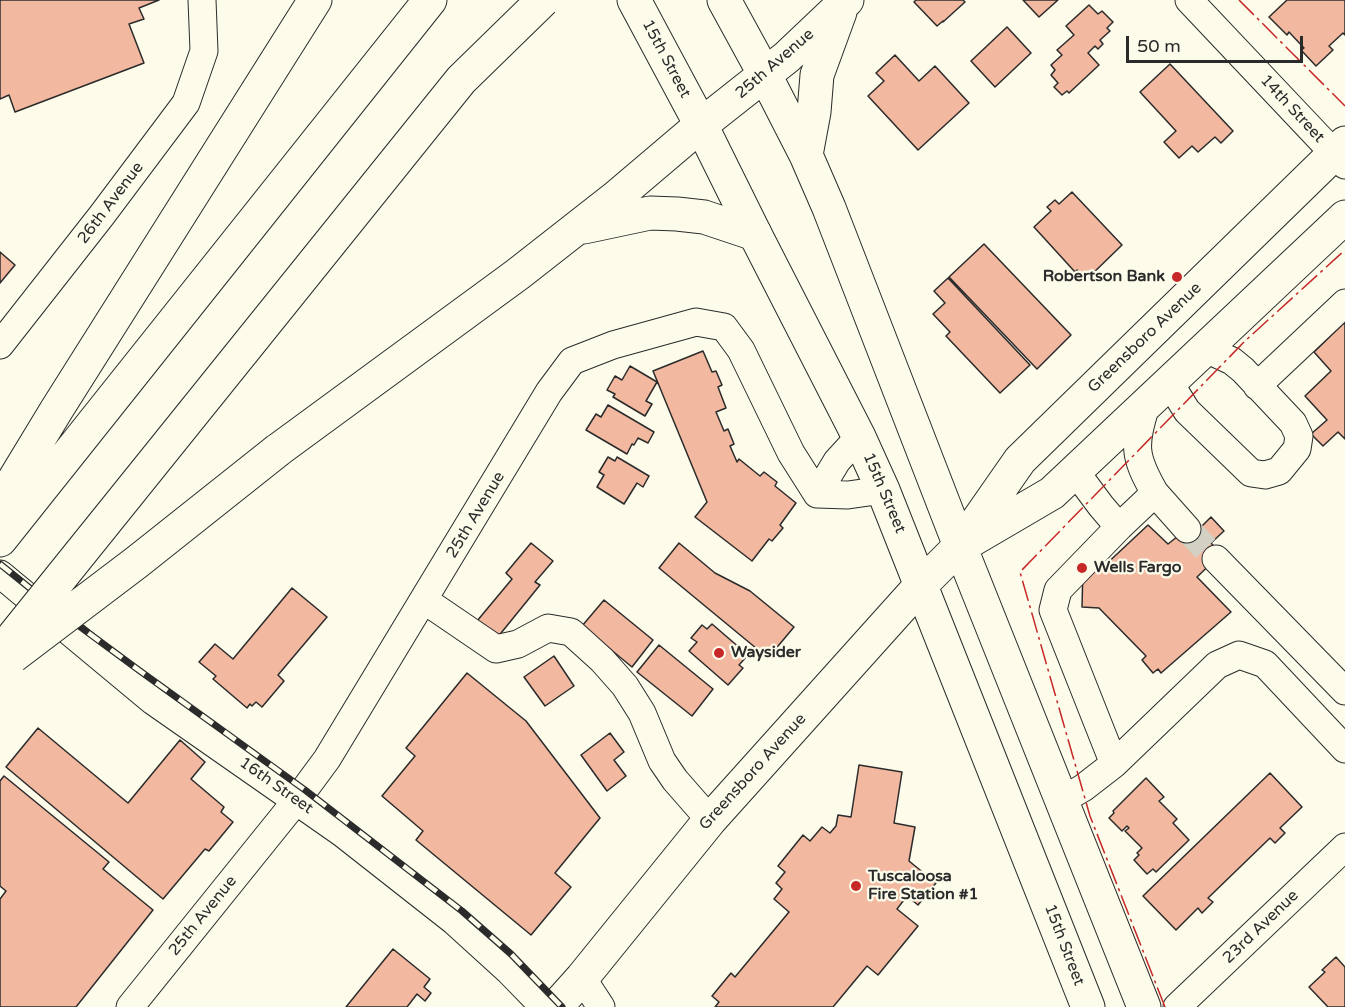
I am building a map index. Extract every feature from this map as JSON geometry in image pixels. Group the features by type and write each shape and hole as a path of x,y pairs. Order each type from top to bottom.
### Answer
{"main road":[{"path":"0,540 430,0"},
{"path":"0,653 461,80 543,0"},
{"name":"15th Street","path":"634,0 701,125 859,437 883,490 1088,1007"},
{"path":"724,0 806,155 829,208 960,546 1144,1007"},
{"path":"806,155 814,112 817,75 845,2"},
{"name":"25th Avenue","path":"0,666 138,562 278,450 518,274 615,198 701,125 787,57 845,2"},
{"path":"0,503 308,10"},
{"name":"Greensboro Avenue","path":"556,1007 710,820 922,584 960,546 1020,460 1341,154"},
{"path":"574,230 650,213 704,217 755,234"},
{"name":"Greensboro Avenue","path":"960,546 1052,493 1345,218"}],"street":[{"name":"26th Avenue","path":"0,345 186,103 204,51 202,0"},
{"name":"14th Street","path":"1189,0 1341,154"},
{"path":"1257,386 1345,303"},
{"name":"25th Avenue","path":"130,1007 296,801 327,759 549,392 572,362 613,345 696,322 724,327 741,350 791,453 817,494"},
{"path":"1169,382 1187,411 1251,473 1265,475 1279,471 1297,449 1299,436 1293,423 1232,361 1206,349"},
{"path":"1146,405 1137,435 1137,456 1145,477 1155,493 1187,529"},
{"path":"859,437 837,461 817,494 848,495 883,490"},
{"path":"1075,471 1119,527"},
{"path":"1114,764 1053,610 1058,590 1155,493"},
{"path":"1216,559 1345,691"},
{"name":"16th Street","path":"0,574 153,701 342,833 454,921 509,971 544,1007"},
{"path":"424,600 496,649 518,644 548,628 571,632 602,660 625,686 642,713 662,761 675,780 710,820"},
{"path":"1062,800 1083,788 1114,764 1217,665 1239,655 1264,664 1345,749"},
{"name":"23rd Avenue","path":"1177,1007 1345,847"},
{"path":"582,978 601,1007"}],"building":[{"path":"0,0 159,0 139,8 144,19 129,24 144,63 15,112 9,95 0,99"},
{"path":"916,0 963,0 965,2 937,26 914,2"},
{"path":"1023,0 1058,0 1039,17"},
{"path":"1287,0 1345,0 1345,35 1343,33 1329,46 1333,50 1316,66 1289,32 1287,35 1269,17"},
{"path":"1089,5 1098,14 1102,11 1113,22 1107,28 1110,31 1100,40 1103,44 1098,49 1095,46 1088,53 1099,65 1069,93 1067,91 1062,95 1054,87 1058,83 1051,75 1055,70 1051,65 1062,55 1057,50 1074,35 1066,26"},
{"path":"1007,27 1031,53 995,87 971,61"},
{"path":"895,55 919,81 935,66 969,103 918,150 868,96 884,81 876,73"},
{"path":"1170,64 1233,131 1221,143 1215,137 1198,152 1192,146 1179,158 1164,142 1176,131 1140,92"},
{"path":"1072,192 1122,245 1086,280 1077,270 1075,272 1034,227 1051,211 1047,207 1055,200 1059,204"},
{"path":"984,244 1071,335 1037,369 949,277"},
{"path":"0,252 15,265 0,283"},
{"path":"948,278 1030,365 1000,393 946,336 950,332 933,314 945,303 934,291"},
{"path":"1345,322 1345,439 1338,432 1323,446 1311,434 1327,420 1305,396 1331,371 1314,352"},
{"path":"703,351 712,372 716,371 722,385 718,387 726,408 716,412 724,431 728,429 734,444 730,446 737,462 739,459 760,476 764,472 777,482 775,486 796,503 780,525 783,528 772,541 769,539 752,561 695,517 707,502 653,371"},
{"path":"630,366 657,382 646,401 652,404 645,416 613,397 615,394 607,390 615,376 622,380"},
{"path":"608,405 654,432 648,443 638,438 627,454 586,430 596,414 601,417"},
{"path":"608,457 615,461 617,457 649,476 643,487 637,483 624,504 597,487 604,475 599,472"},
{"path":"1211,517 1224,531 1211,543 1221,554 1197,577 1231,612 1161,673 1158,669 1153,673 1142,660 1146,656 1099,608 1082,607 1083,567 1101,569 1148,525 1168,544 1187,529 1198,530"},
{"path":"531,543 553,561 535,582 540,585 497,638 477,621 512,579 506,573"},
{"path":"679,543 715,573 750,591 794,627 768,658 659,568"},
{"path":"292,588 327,617 278,675 284,681 262,707 256,702 247,708 213,679 216,676 199,662 215,644 233,659"},
{"path":"604,600 653,640 632,667 582,626"},
{"name":"Waysider","path":"712,624 748,655 739,665 743,668 728,685 689,651 697,642 691,638 702,625 707,629"},
{"path":"659,645 713,689 692,716 637,672"},
{"path":"554,656 574,686 545,706 524,677"},
{"path":"467,673 526,721 600,818 555,873 571,887 531,935 416,840 423,831 382,796 415,756 406,748"},
{"path":"38,728 128,803 180,740 205,762 191,779 224,807 221,812 233,822 209,851 205,849 163,899 6,767"},
{"path":"610,733 624,752 614,760 626,776 607,791 581,755"},
{"name":"Tuscaloosa Fire Station #1","path":"859,765 902,772 894,823 915,827 909,861 936,883 918,905 907,896 897,909 918,926 878,975 867,966 833,1007 715,1007 719,1002 712,996 731,973 735,977 789,912 774,899 782,889 776,883 785,872 778,866 803,835 810,841 822,827 830,833 836,826 838,815 851,817"},
{"path":"1270,773 1302,807 1280,828 1285,833 1275,843 1270,838 1208,898 1213,902 1202,913 1198,908 1176,930 1143,896"},
{"path":"4,776 109,862 103,869 153,910 76,1007 0,1007 0,899 6,891 0,886 0,781"},
{"path":"1146,778 1164,797 1159,801 1177,819 1173,823 1189,840 1156,872 1153,869 1147,874 1134,860 1142,848 1125,831 1129,828 1127,826 1122,831 1109,818 1114,813 1113,811"},
{"path":"393,949 430,979 424,987 431,993 425,1001 417,994 407,1007 346,1007"},
{"path":"1336,957 1345,967 1345,1007 1328,1007 1309,987 1325,972 1322,970"}],"tunnel":[{"path":"1187,529 1216,559"}],"railway":[{"path":"0,564 52,606 305,790 462,911 511,954 562,1007"}],"power":[{"path":"1239,0 1345,106"},
{"path":"1165,1007 1090,816 1020,572 1245,341 1345,250"}],"place":[{"name":"Robertson Bank","path":"1177,277"},
{"name":"Wells Fargo","path":"1082,568"},
{"name":"Waysider","path":"719,653"},
{"name":"Tuscaloosa Fire Station #1","path":"856,886"}]}
